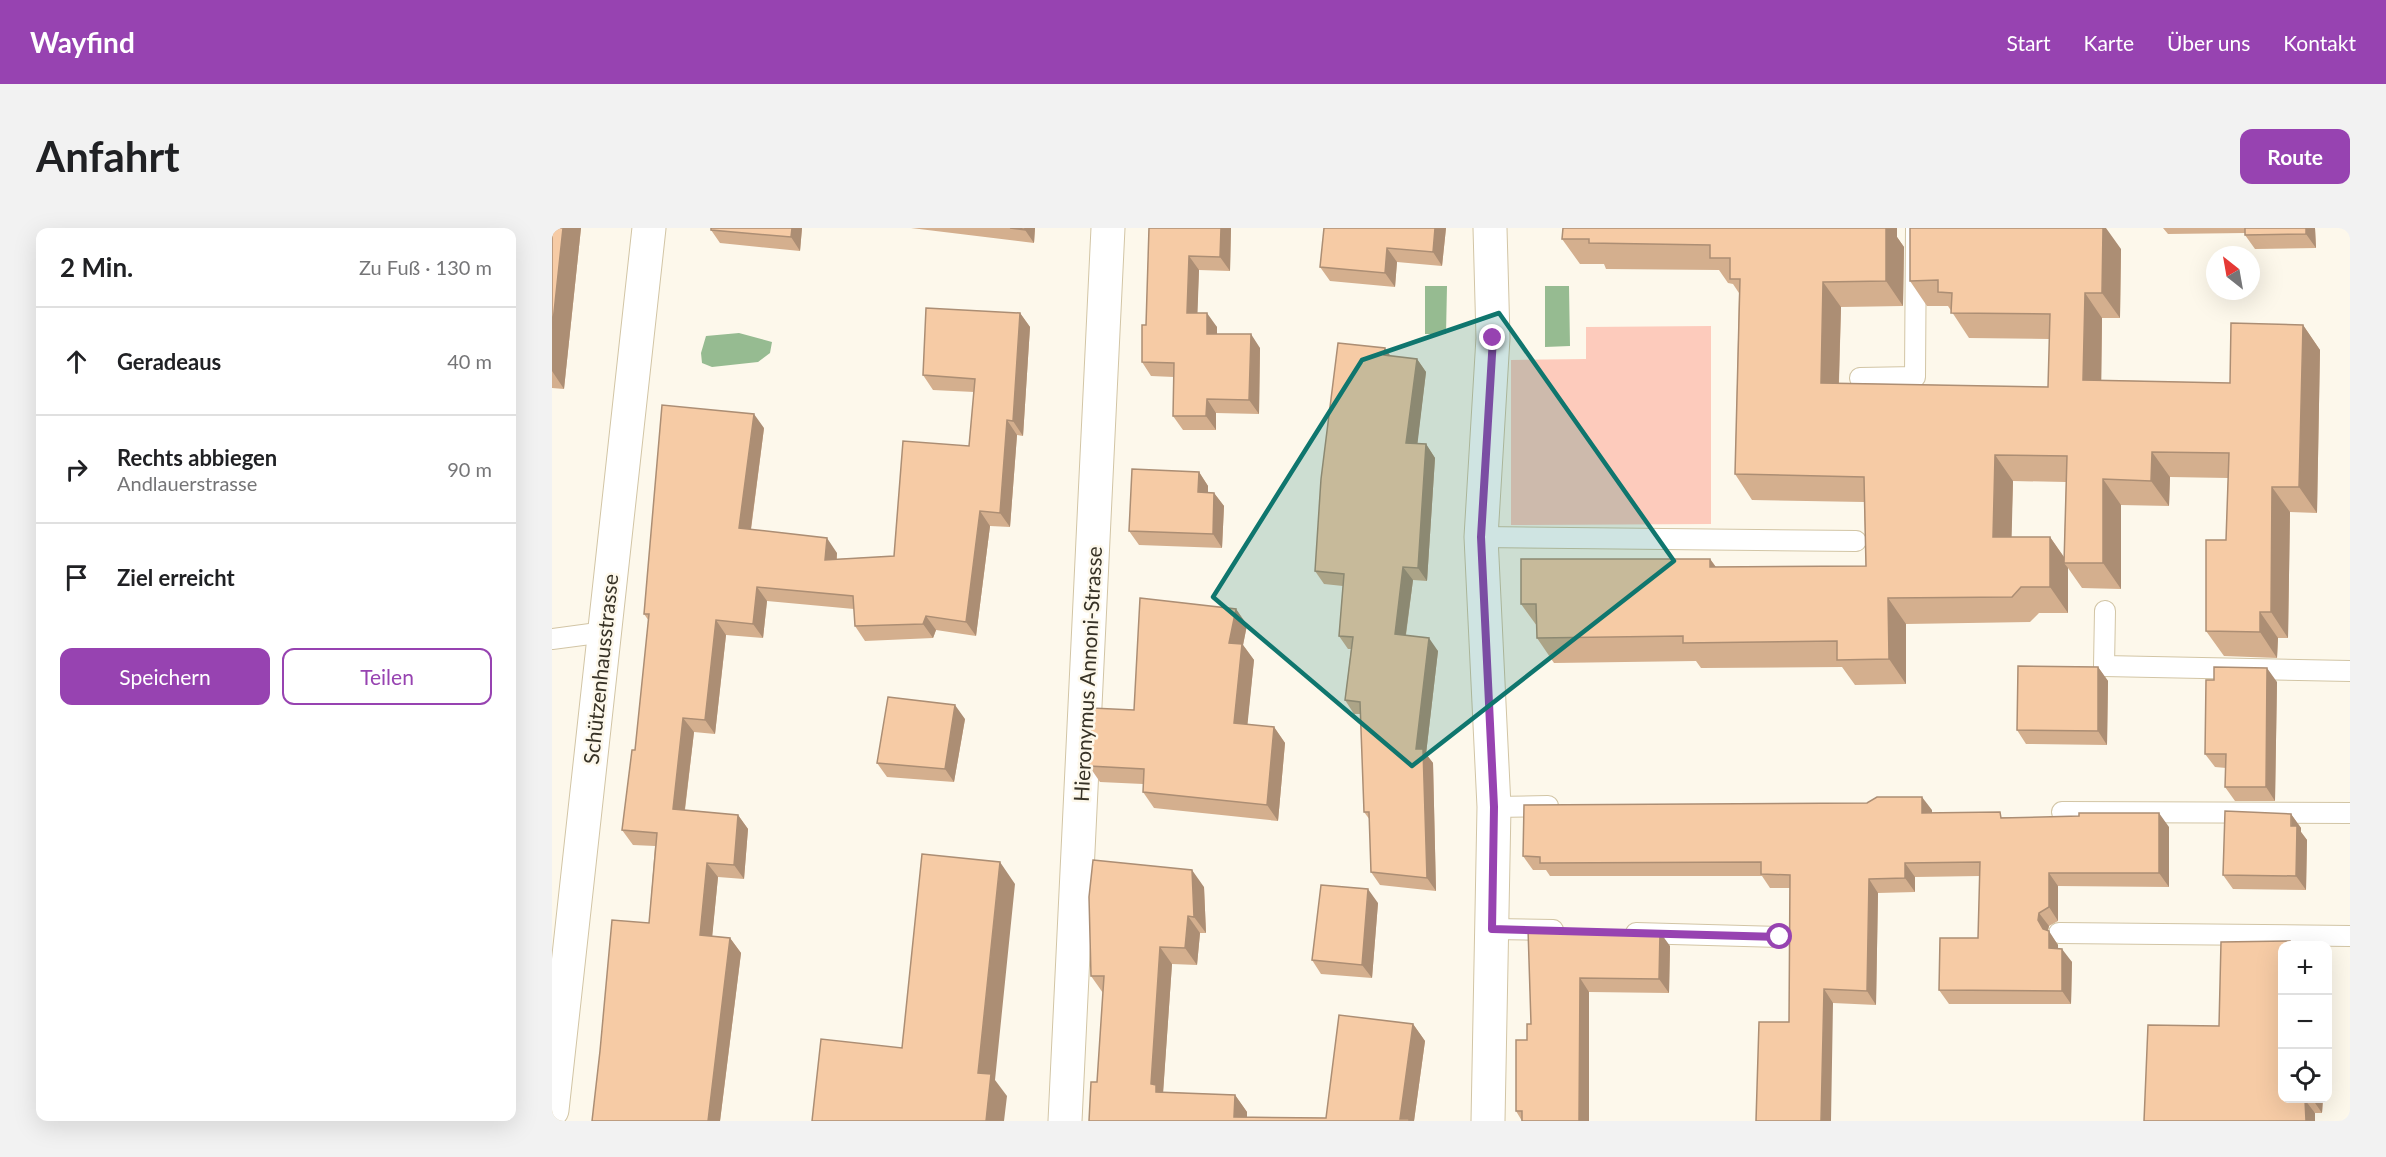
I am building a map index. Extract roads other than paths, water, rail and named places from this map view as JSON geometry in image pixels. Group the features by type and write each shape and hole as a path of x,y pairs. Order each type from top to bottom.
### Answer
{"street":[{"name":"Schützenhausstrasse","path":"552,1110 558,999 604,632 649,228"},
{"name":"Hieronymus Annoni-Strasse","path":"1065,1121 1108,228"},
{"path":"1488,1121 1494,807 1481,537 1493,338 1490,228"}],"lane":[{"path":"1860,378 1915,376 1916,228"},
{"path":"1481,537 1856,541"},
{"path":"2105,611 2104,666 2350,671"},
{"path":"552,639 604,632"},
{"path":"1494,807 1566,806"},
{"path":"2062,812 2350,813"},
{"path":"1492,929 1576,931"},
{"path":"1612,932 1780,937"},
{"path":"2059,933 2350,936"}]}
